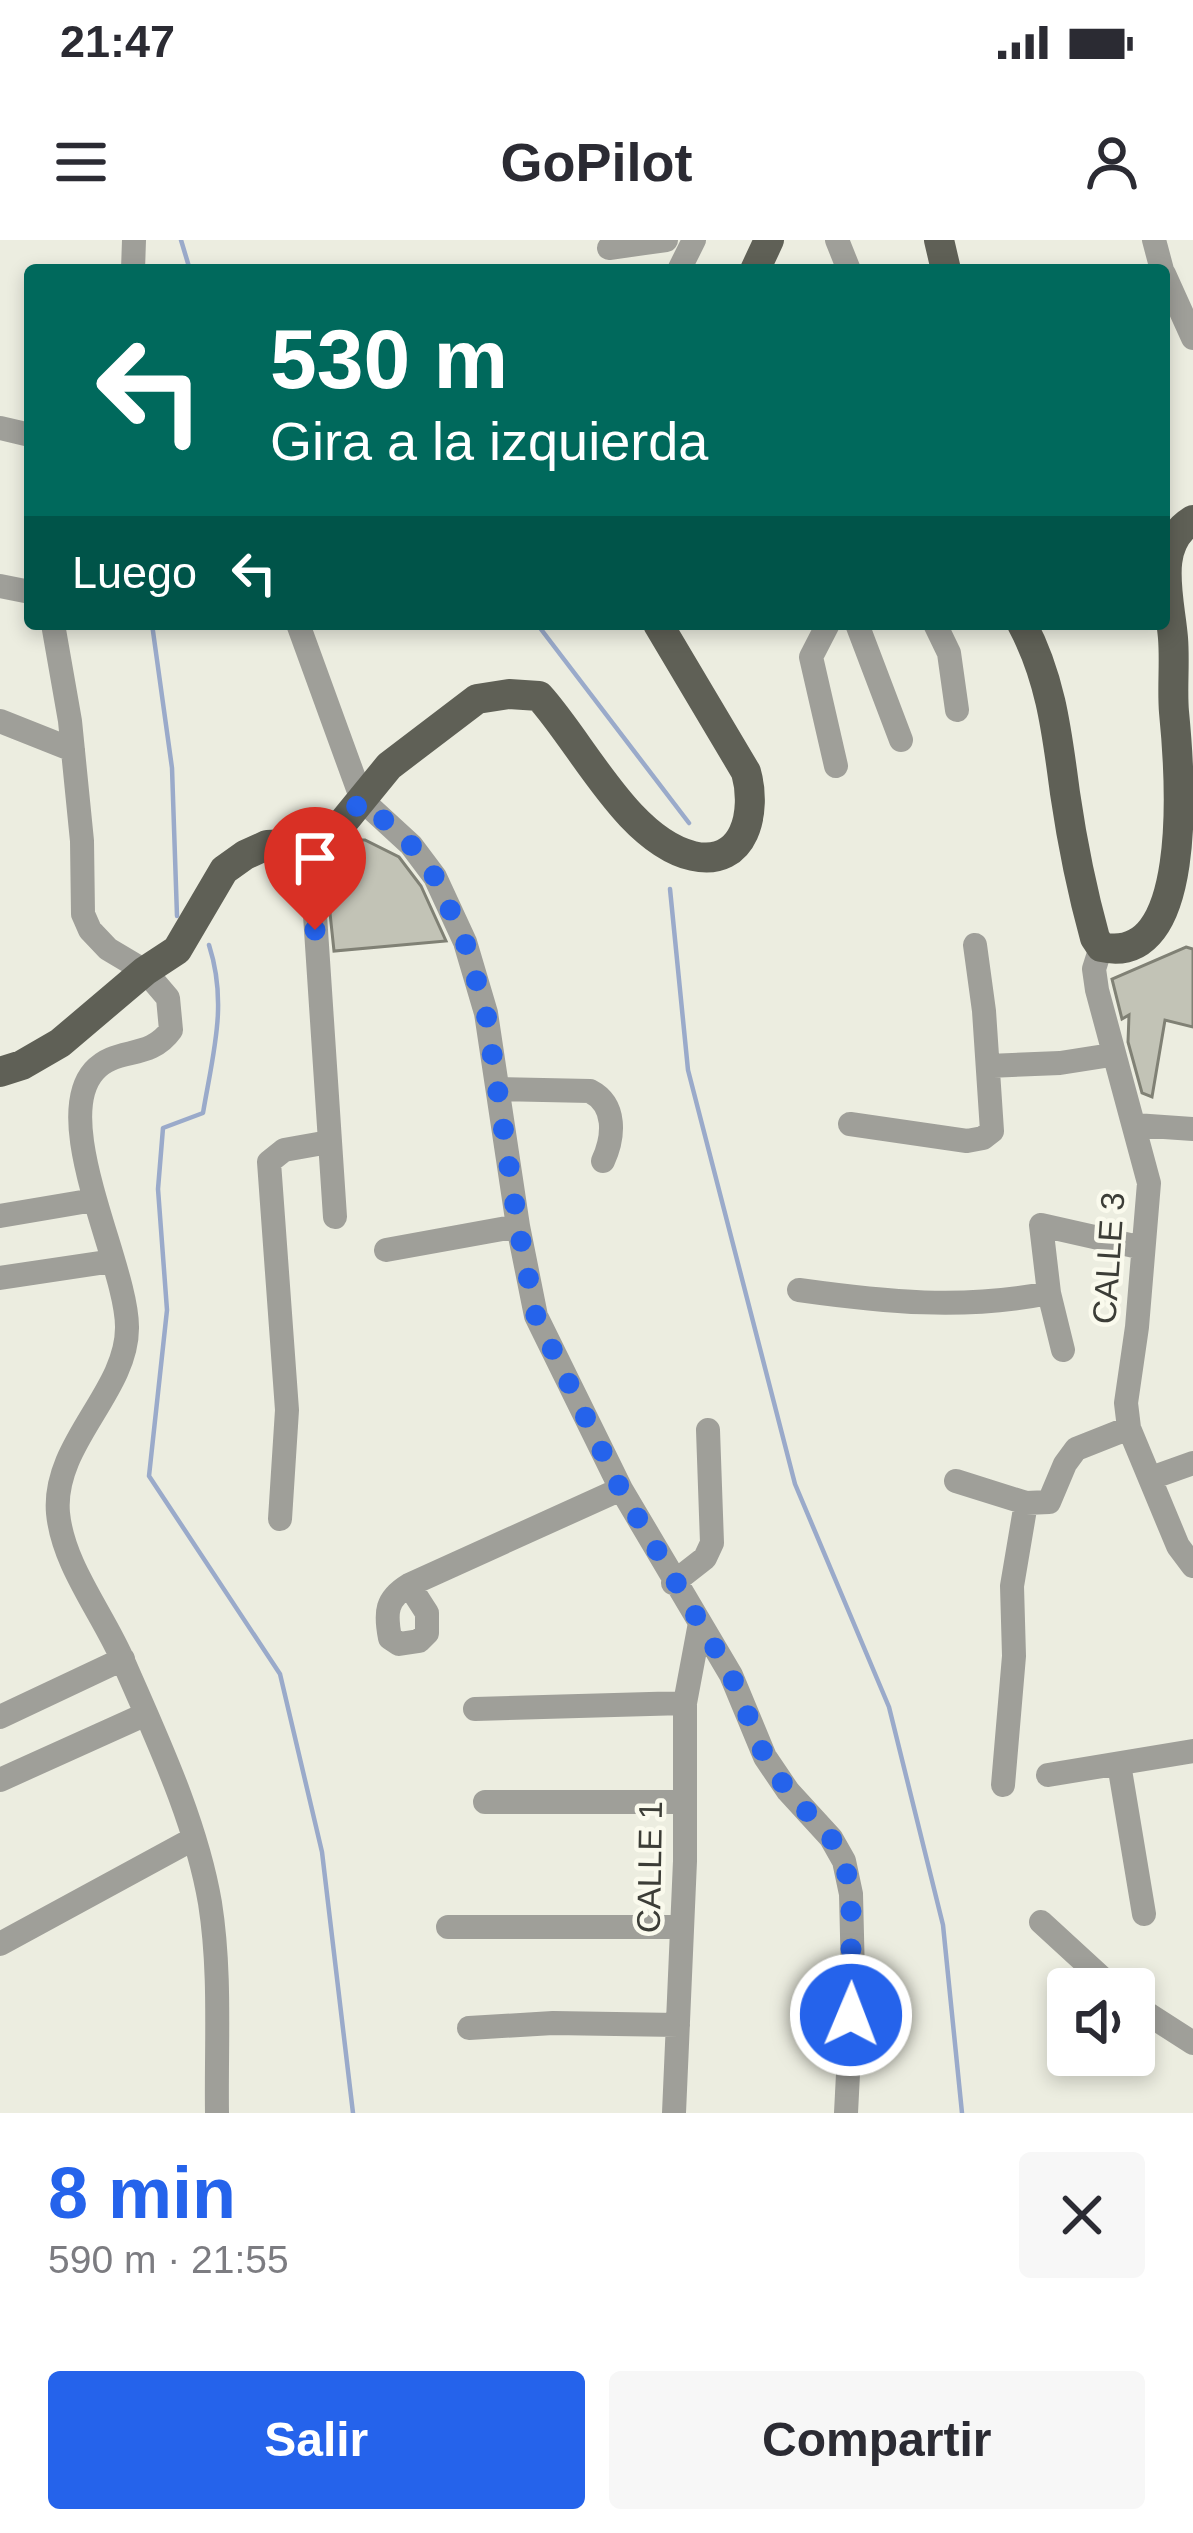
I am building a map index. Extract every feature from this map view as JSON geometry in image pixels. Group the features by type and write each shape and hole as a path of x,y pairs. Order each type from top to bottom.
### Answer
{"main road":[{"path":"1170,545 1176,532 1193,520"},
{"path":"1025,630 1040,657 1056,721 1095,938 1101,946 1129,949 1166,931 1178,913 1190,875 1170,609"},
{"path":"0,1072 60,1043 177,950 224,870 267,845 306,843 340,826 399,757 477,699 539,696 639,824 663,844 695,856 713,856 731,847 752,818 746,772 662,630"}],"street":[{"path":"609,248 666,240"},
{"path":"1170,287 1193,338"},
{"path":"53,630 73,750 83,914 90,930 109,949 145,971 168,998 171,1030 160,1046 113,1059 93,1072 82,1108 82,1139 94,1200 127,1304 128,1335 110,1384 72,1448 58,1509 62,1537 123,1659 193,1839 209,1899 215,1954 217,2113"},
{"path":"305,630 362,800 411,845 435,877 465,942 486,1013 536,1316 621,1490 731,1675 765,1757 844,1861 851,1894 853,1976 846,2113"},
{"path":"826,630 811,657 836,766"},
{"path":"859,630 901,740"},
{"path":"938,630 949,653 957,710"},
{"path":"0,721 73,750"},
{"path":"306,843 335,1217"},
{"path":"850,1124 946,1138 983,1138 992,1131 975,945"},
{"name":"CALLE 3","path":"1101,946 1094,969 1111,1055 1135,1125 1148,1183 1126,1403 1129,1428 1178,1546 1193,1566"},
{"path":"988,1066 1111,1055"},
{"path":"499,1088 590,1091 601,1096 611,1128 603,1161"},
{"path":"1135,1125 1193,1130"},
{"path":"280,1519 286,1411 269,1162 284,1150 329,1142"},
{"path":"0,1216 94,1200"},
{"path":"1063,1350 1049,1294 1041,1225 1143,1248"},
{"path":"386,1250 518,1226"},
{"path":"0,1278 113,1261"},
{"path":"799,1290 901,1304 964,1305 1049,1294"},
{"path":"956,1481 1026,1503 1049,1502 1076,1449 1129,1428"},
{"path":"673,1583 704,1558 712,1543 708,1430"},
{"path":"1150,1478 1193,1462"},
{"path":"409,1585 621,1490"},
{"path":"1004,1785 1014,1657 1012,1586 1026,1503"},
{"name":"CALLE 1","path":"674,2113 685,1702 700,1623"},
{"path":"0,1718 123,1659"},
{"path":"475,1709 685,1702"},
{"path":"0,1780 144,1715"},
{"path":"1048,1775 1193,1751"},
{"path":"1120,1764 1144,1914"},
{"path":"485,1802 683,1802"},
{"path":"0,1944 193,1839"},
{"path":"1041,1922 1091,1968"},
{"path":"448,1927 682,1927"},
{"path":"1155,2019 1193,2044"},
{"path":"469,2028 678,2025"}],"building":[{"path":"353,840 365,840 399,857 421,886 446,941 334,951 324,856"},
{"path":"1186,947 1193,949 1193,1027 1165,1020 1152,1097 1142,1093 1128,1042 1129,1015 1122,1019 1112,979"}],"waterway":[{"path":"181,240 188,264"},
{"path":"153,630 172,768 177,916"},
{"path":"542,630 689,823"},
{"path":"670,889 688,1070 795,1484 889,1707 943,1925 962,2113"},
{"path":"209,945 218,1008 203,1113 163,1128 158,1189 167,1310 149,1476 280,1674 322,1852 353,2113"}],"route":[{"path":"315,930 306,843 340,826 362,800 411,845 435,877 465,942 486,1013 536,1316 621,1490 731,1675 765,1757 844,1861 851,1894 851,2015"}]}
